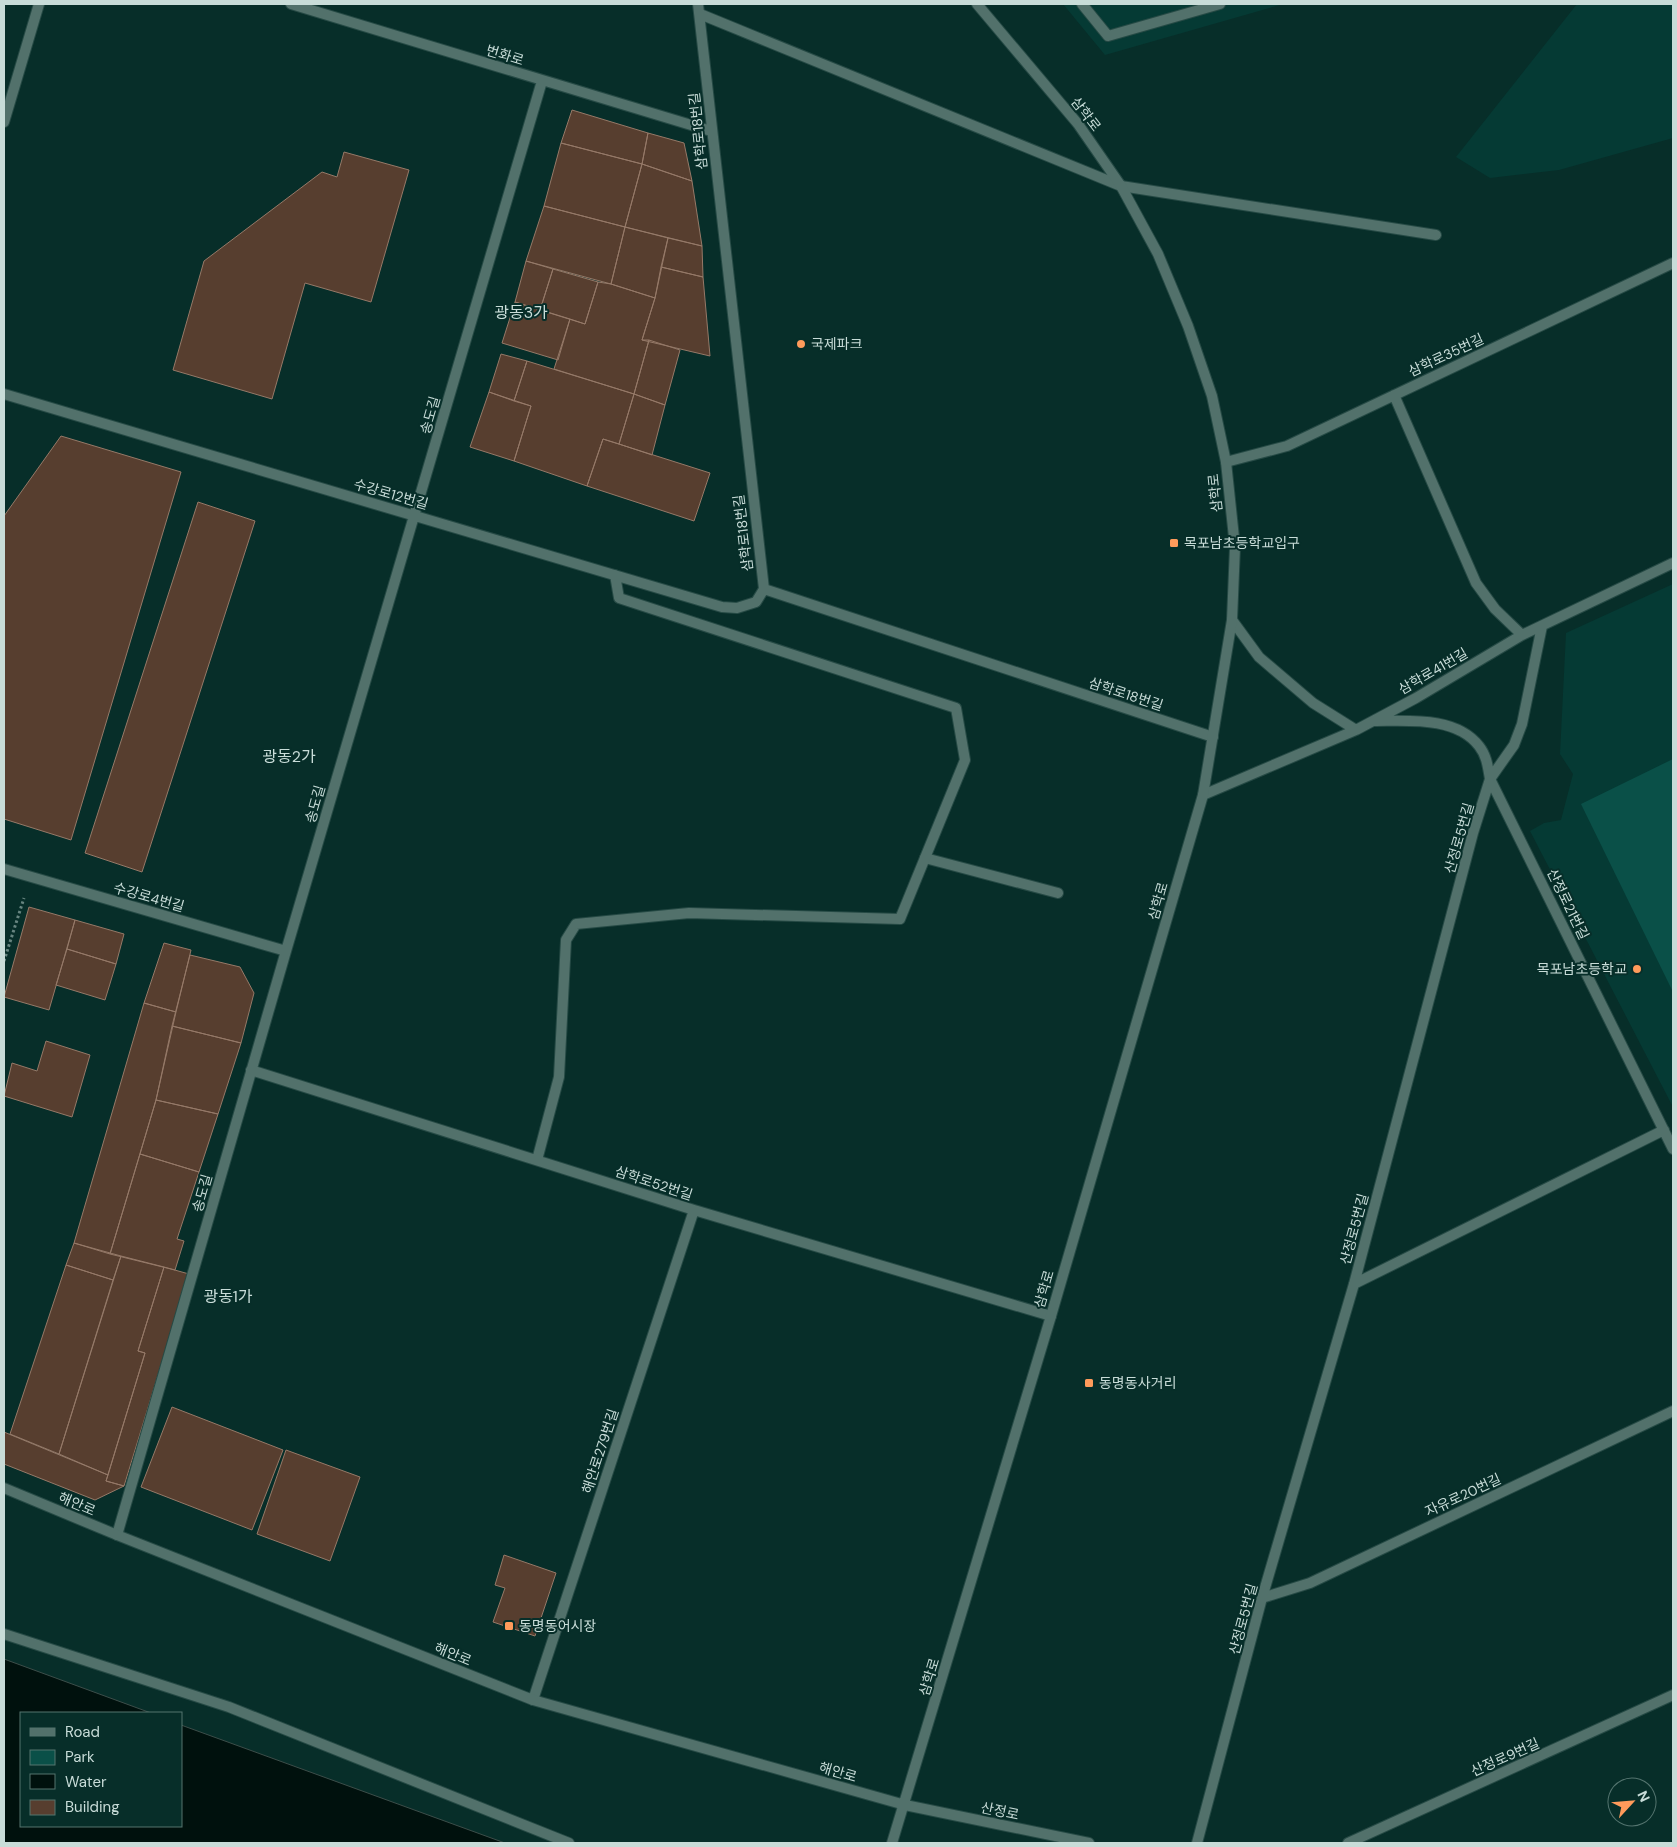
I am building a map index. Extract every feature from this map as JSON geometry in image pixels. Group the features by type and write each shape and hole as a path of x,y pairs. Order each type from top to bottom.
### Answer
{"street":[{"path":"4,122 39,4"},
{"name":"번화로","path":"291,4 711,131"},
{"name":"삼학로","path":"892,1843 905,1805 1203,795 1232,620 1234,547 1226,462 1212,396 1188,326 1158,254 1121,186 1078,124 977,4"},
{"path":"1082,4 1108,36 1220,4"},
{"path":"699,9 1121,186 1436,234"},
{"name":"삼학로18번길","path":"699,9 711,131 764,589 1213,737"},
{"name":"송도길","path":"117,1535 251,1070 542,81"},
{"name":"삼학로35번길","path":"1226,462 1287,446 1673,262"},
{"name":"수강로12번길","path":"4,394 722,606 738,608 756,602 764,589"},
{"path":"1394,396 1476,583 1496,609 1522,635"},
{"name":"삼학로41번길","path":"1203,795 1356,730 1416,698 1522,635 1673,563"},
{"path":"537,1160 559,1077 566,940 576,924 689,913 900,919 965,760 956,708 619,598 615,575"},
{"path":"1232,620 1259,657 1313,703 1356,730"},
{"name":"산정로5번길","path":"1197,1843 1262,1598 1354,1284 1470,842 1490,779 1514,745 1522,724 1542,626"},
{"name":"산정로21번길","path":"1374,721 1426,721 1465,732 1480,746 1490,779 1673,1148"},
{"path":"925,858 1058,893"},
{"name":"수강로4번길","path":"4,868 286,952"},
{"name":"삼학로52번길","path":"251,1070 694,1210 1050,1316"},
{"path":"1354,1284 1664,1130"},
{"name":"해안로279번길","path":"533,1700 694,1210"},
{"name":"자유로20번길","path":"1262,1598 1310,1583 1673,1411"},
{"name":"해안로","path":"4,1488 117,1535 533,1700 905,1805"},
{"path":"4,1634 229,1707 569,1843"},
{"name":"산정로9번길","path":"1348,1843 1673,1695"},
{"name":"산정로","path":"905,1805 1089,1843"}],"path":[{"path":"4,961 31,876"}],"shaded area":[{"path":"1063,4 1283,4 1105,55"},
{"path":"1577,4 1673,4 1673,138 1559,170 1490,178 1456,157"},
{"name":"목포남초등학교","path":"1673,584 1673,1107 1530,831 1544,823 1561,820 1573,774 1560,754 1566,633"}],"green space":[{"path":"1673,759 1673,992 1581,804"}],"water":[{"path":"4,1659 148,1712 20,1712 20,1827 182,1827 182,1725 505,1843 4,1843"}],"building":[{"path":"572,110 648,133 642,164 561,143"},
{"path":"648,133 684,143 692,181 642,164"},
{"path":"561,143 642,164 625,227 544,206"},
{"path":"344,152 409,170 371,302 305,283 272,399 173,370 204,261 322,172 337,177"},
{"path":"642,164 692,181 702,246 625,227"},
{"path":"544,206 625,227 611,284 526,261"},
{"path":"625,227 668,238 655,298 611,284"},
{"path":"668,238 702,246 703,277 661,267"},
{"path":"526,261 553,269 540,310 515,302"},
{"path":"661,267 703,277 710,356 642,340 655,298"},
{"path":"553,269 598,282 585,324 540,310"},
{"path":"598,282 611,284 655,298 642,340 649,340 634,394 554,369 570,319 585,324"},
{"path":"515,302 570,319 558,360 502,343"},
{"path":"649,340 680,350 665,405 634,394"},
{"path":"501,354 527,361 514,401 489,392"},
{"path":"527,361 634,394 619,444 603,439 587,486 514,461 531,406 514,401"},
{"path":"489,392 531,406 514,461 470,447"},
{"path":"634,394 665,405 652,455 619,444"},
{"path":"61,436 181,472 71,840 4,819 4,516"},
{"path":"603,439 710,473 694,521 587,486"},
{"path":"198,502 255,521 142,872 85,853"},
{"path":"29,907 75,920 49,1010 4,997"},
{"path":"75,920 124,934 116,964 67,949"},
{"path":"164,943 191,950 176,1012 144,1003"},
{"path":"67,949 116,964 105,1000 56,985"},
{"path":"190,955 240,967 254,993 241,1043 172,1026"},
{"path":"144,1003 176,1012 156,1100 110,1254 74,1243"},
{"path":"172,1026 241,1043 218,1114 156,1100"},
{"path":"46,1041 90,1055 72,1117 4,1096 12,1063 37,1071"},
{"path":"156,1100 218,1114 199,1172 140,1154"},
{"path":"140,1154 199,1172 177,1239 184,1241 175,1270 110,1254"},
{"path":"74,1243 121,1256 113,1280 66,1265"},
{"path":"121,1256 164,1267 138,1351 145,1353 108,1475 59,1454"},
{"path":"66,1265 113,1280 59,1454 10,1434"},
{"path":"164,1267 189,1274 124,1486 106,1481 145,1353 138,1351"},
{"path":"172,1407 283,1450 252,1530 141,1487"},
{"path":"4,1432 108,1475 106,1481 124,1486 95,1500 4,1464"},
{"path":"286,1450 360,1477 330,1561 257,1534"},
{"path":"504,1555 556,1573 535,1636 493,1622 505,1588 495,1585"}],"place":[{"name":"국제파크","path":"801,344"},
{"name":"목포남초등학교입구","path":"1174,543"},
{"name":"목포남초등학교","path":"1637,969"},
{"name":"동명동사거리","path":"1089,1383"},
{"name":"동명동어시장","path":"509,1626"}],"district":[{"name":"광동3가","path":"521,312"},
{"name":"광동2가","path":"289,756"},
{"name":"광동1가","path":"228,1296"}]}
